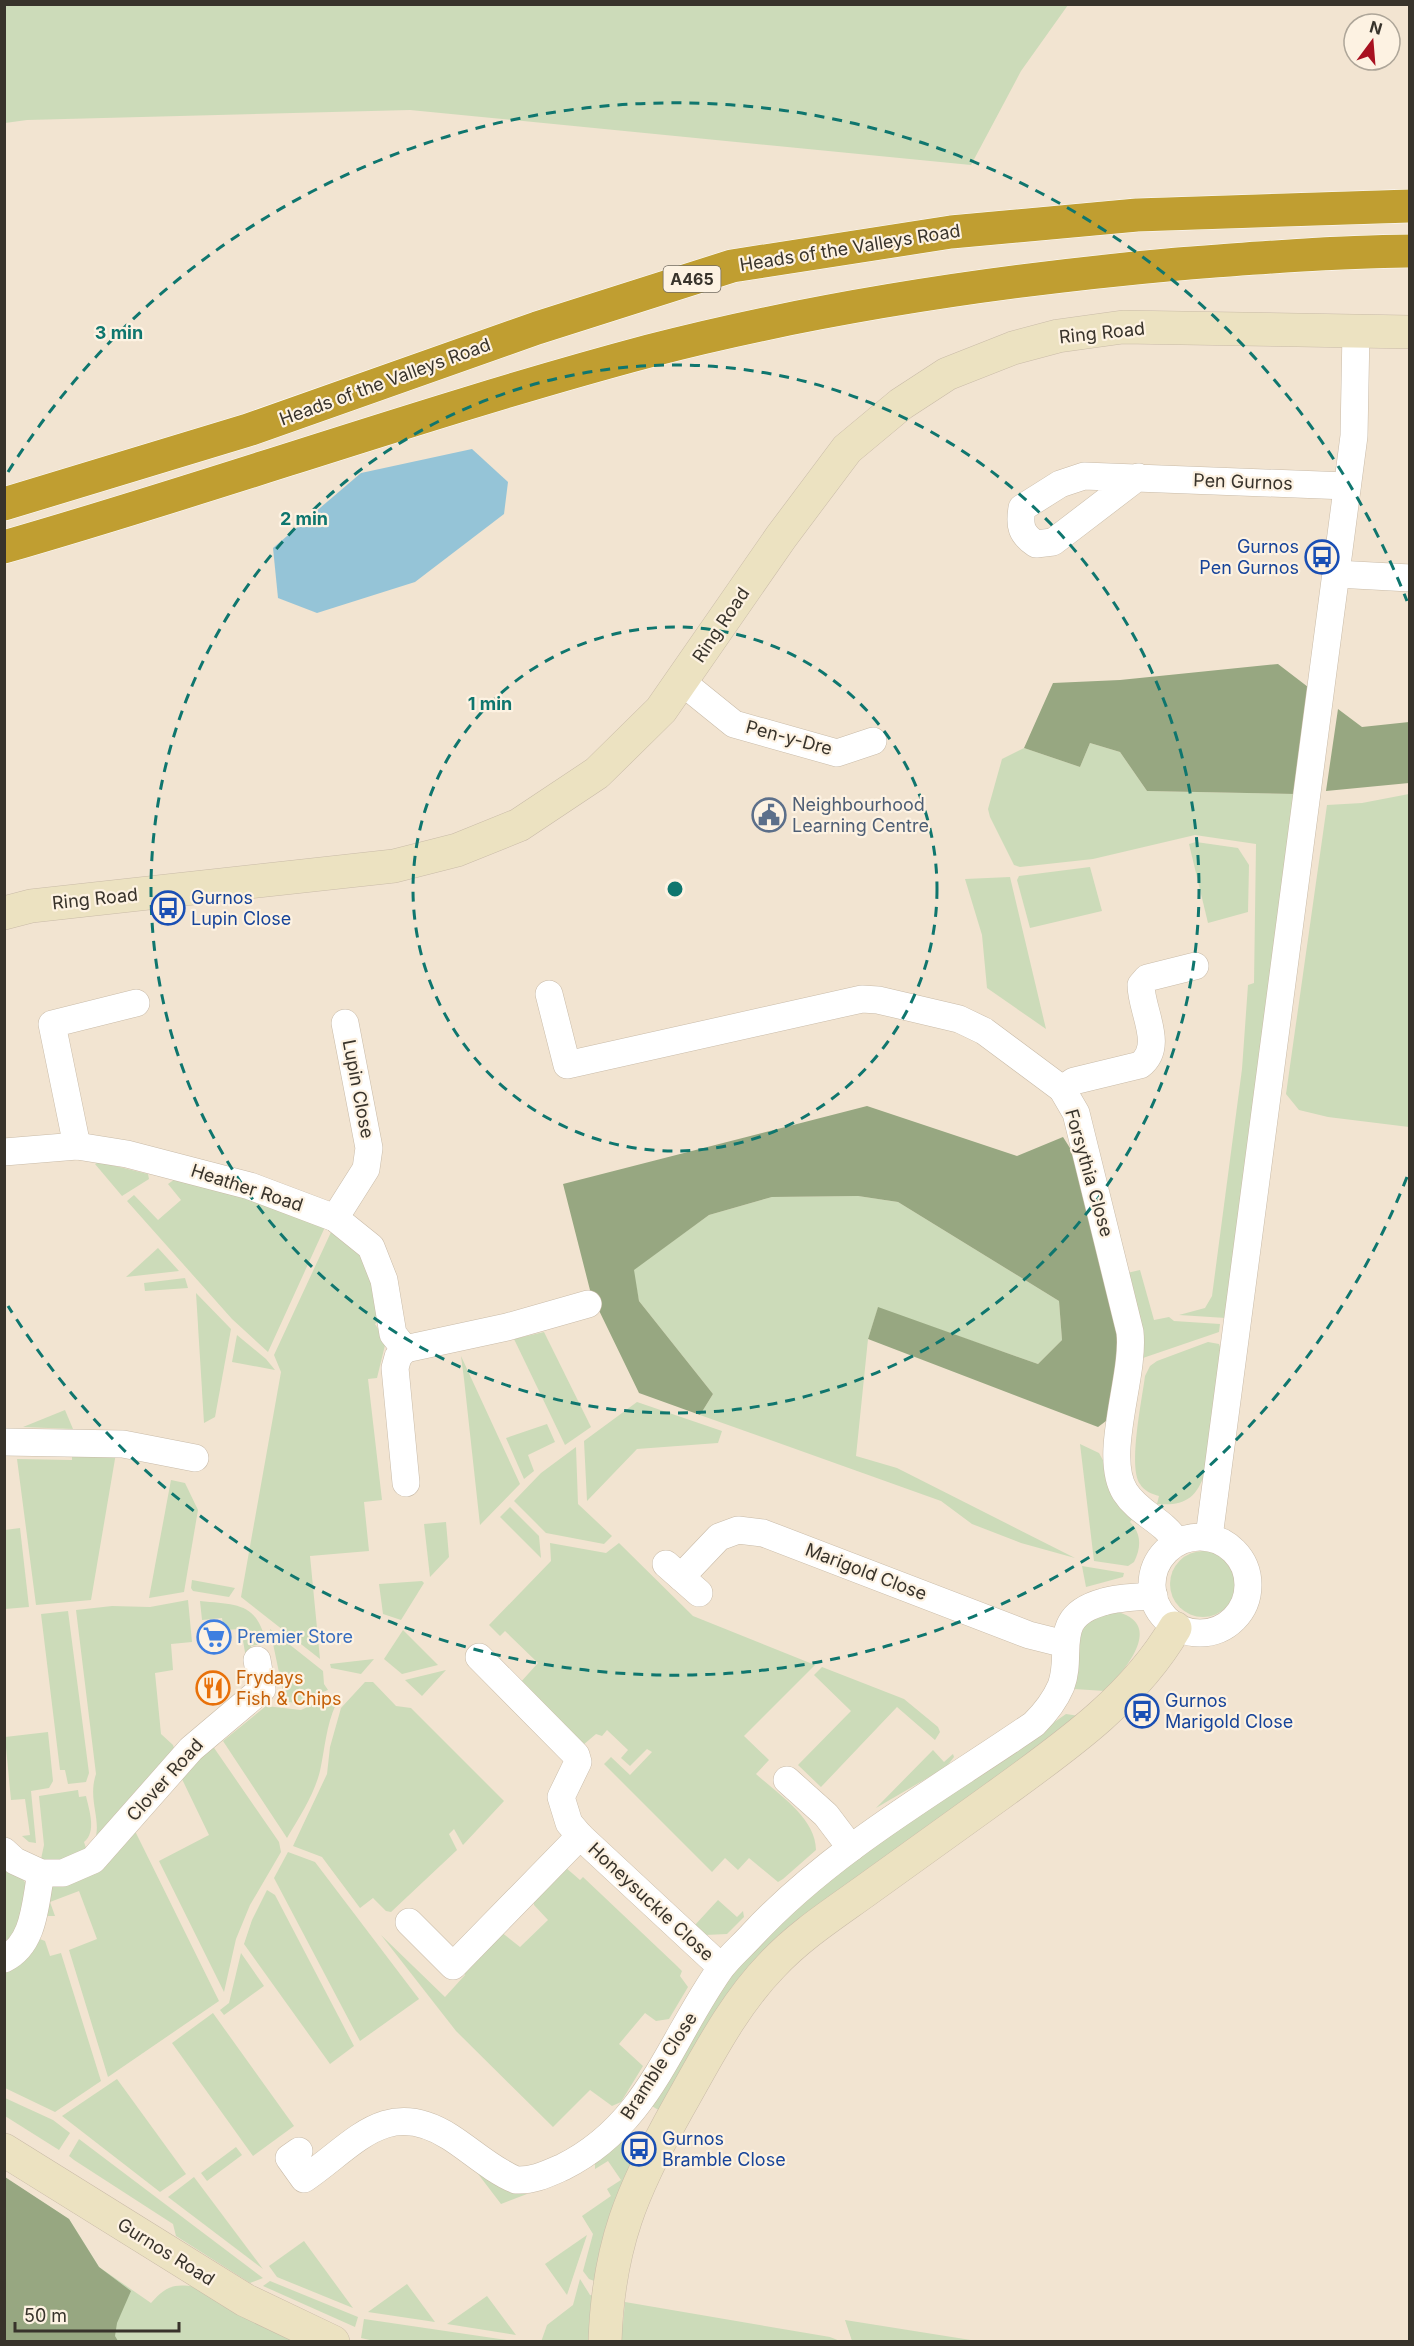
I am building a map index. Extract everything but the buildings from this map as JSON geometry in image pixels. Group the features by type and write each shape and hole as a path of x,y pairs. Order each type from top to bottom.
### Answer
{"highway":[{"name":"Heads of the Valleys Road","path":"4,504 248,430 537,328 732,266 951,232 1137,215 1410,206"},
{"path":"4,547 443,410 651,351 875,301 1085,272 1344,252 1410,251"}],"street":[{"name":"Ring Road","path":"4,913 31,906 394,866 457,850 519,825 597,773 660,710 682,682 781,537 847,449 902,404 947,374 1013,348 1058,336 1124,327 1410,332"},
{"path":"1209,1537 1354,436 1356,331"},
{"name":"Pen Gurnos","path":"1138,477 1347,486"},
{"path":"1336,573 1410,578"},
{"name":"Pen-y-Dre","path":"682,682 734,724 837,753 873,741"},
{"path":"1062,1089 1074,1081 1140,1065 1149,1058 1152,1049 1151,1034 1141,985 1147,978 1195,966"},
{"name":"Forsythia Close","path":"549,994 567,1065 862,999 878,1000 959,1019 984,1030 1062,1089 1076,1113 1130,1332 1132,1349 1117,1446 1117,1470 1124,1491 1140,1509 1167,1527 1177,1542"},
{"path":"77,1146 52,1024 136,1003"},
{"name":"Lupin Close","path":"335,1218 366,1168 369,1148 345,1023"},
{"name":"Heather Road","path":"4,1152 77,1146 193,1169 250,1185 335,1218 371,1247 384,1280 393,1334 405,1349"},
{"path":"406,1483 395,1368 398,1357 405,1349 507,1327 588,1304"},
{"path":"4,1442 123,1444 195,1458"},
{"name":"Marigold Close","path":"682,1578 719,1537 738,1530 764,1533 1029,1635 1065,1644"},
{"path":"1193,1537 1209,1537 1235,1551 1244,1563 1248,1578 1244,1606 1231,1623 1212,1632 1198,1634 1175,1628 1159,1612 1152,1580 1156,1565 1165,1552 1177,1542 1193,1537"},
{"path":"722,1968 771,1914 851,1848 1044,1715 1062,1684 1068,1626 1082,1611 1102,1602 1154,1596"},
{"path":"605,2342 608,2294 618,2242 631,2200 658,2145 704,2062 734,2013 771,1965 837,1911 1056,1754 1106,1711 1149,1668 1175,1628"},
{"name":"Honeysuckle Close","path":"479,1657 576,1755 578,1762 561,1797 569,1823 580,1836 722,1968"},
{"name":"Clover Road","path":"4,1851 15,1861 41,1873 63,1874 80,1868 94,1859 191,1749 262,1689 256,1660"},
{"path":"788,1780 826,1815 851,1848"},
{"name":"Honeysuckle Close","path":"409,1922 453,1966 580,1836"},
{"path":"4,1959 22,1947 32,1922 41,1873"},
{"name":"Bramble Close","path":"299,2151 289,2158 304,2179 372,2130 386,2122 399,2119 425,2124 441,2131 516,2180 528,2181 548,2174 575,2160 630,2116 722,1968"},
{"name":"Gurnos Road","path":"4,2150 245,2300 333,2342"}],"green space":[{"path":"4,5 1068,5 1021,71 971,165 410,110 27,120 5,123"},
{"path":"1278,664 1308,687 1295,794 1147,791 1120,752 1090,743 1080,767 1024,748 1053,683 1120,680"},
{"path":"1338,709 1362,727 1409,722 1409,783 1326,791"},
{"path":"1090,743 1120,752 1147,791 1295,794 1226,1318 1179,1315 1205,1308 1212,1296 1242,1069 1248,985 1254,983 1256,844 1195,835 1093,859 1020,867 1014,865 988,809 1002,759 1024,748 1080,767"},
{"path":"1409,794 1409,1127 1328,1117 1299,1110 1286,1094 1327,805 1362,803"},
{"path":"1196,842 1238,848 1249,865 1248,912 1208,923 1189,844"},
{"path":"1090,867 1102,911 1030,928 1017,880 1019,876"},
{"path":"1010,877 1046,1029 987,988 982,935 965,879"},
{"path":"867,1106 1017,1156 1063,1137 1075,1156 1117,1332 1118,1363 1110,1418 1098,1427 868,1339 878,1307 1038,1364 1062,1340 1059,1301 898,1202 858,1196 772,1197 709,1215 634,1270 639,1301 713,1394 700,1415 639,1393 591,1294 563,1184"},
{"path":"99,1162 148,1174 149,1179 122,1196 95,1164"},
{"path":"175,1179 264,1204 325,1227 268,1352 232,1319 127,1201 134,1195 158,1220 181,1200 168,1184"},
{"path":"858,1196 898,1202 1059,1301 1062,1340 1038,1364 878,1308 868,1339 856,1456 897,1468 1075,1558 1021,1543 972,1524 941,1501 700,1415 713,1394 639,1301 633,1270 709,1215 772,1197"},
{"path":"332,1230 371,1260 379,1320 375,1324 386,1341 377,1378 368,1379 382,1500 364,1502 369,1551 310,1556 320,1659 241,1597 281,1372 274,1355"},
{"path":"158,1248 179,1271 126,1277"},
{"path":"1140,1270 1154,1320 1169,1317 1174,1321 1220,1324 1219,1332 1140,1359 1127,1273"},
{"path":"185,1278 188,1288 145,1291 144,1283"},
{"path":"196,1293 231,1329 215,1417 204,1423"},
{"path":"544,1332 591,1427 565,1445 514,1339"},
{"path":"237,1335 266,1359 275,1370 232,1362"},
{"path":"1208,1342 1219,1344 1222,1352 1205,1473 1198,1489 1188,1499 1175,1504 1157,1504 1159,1496 1146,1490 1140,1484 1135,1463 1145,1376 1150,1366 1157,1361"},
{"path":"461,1356 520,1484 480,1525 464,1379"},
{"path":"637,1402 722,1431 718,1443 637,1449 587,1501 584,1441"},
{"path":"65,1410 73,1429 23,1427"},
{"path":"547,1424 555,1442 528,1455 534,1471 524,1479 506,1438"},
{"path":"1080,1444 1099,1453 1134,1517 1130,1522 1137,1531 1139,1546 1134,1562 1128,1566 1094,1561"},
{"path":"576,1447 578,1504 612,1536 604,1544 546,1533 514,1501 541,1473"},
{"path":"72,1453 116,1453 91,1600 36,1605 17,1459 72,1460"},
{"path":"171,1480 185,1483 198,1510 184,1592 149,1598"},
{"path":"510,1507 539,1536 541,1558 500,1517"},
{"path":"446,1522 449,1557 430,1577 424,1524"},
{"path":"20,1528 29,1607 5,1609 5,1530"},
{"path":"550,1543 606,1553 619,1543 693,1616 815,1665 744,1736 769,1760 756,1774 785,1798 803,1817 814,1838 816,1850 783,1879 778,1882 749,1858 738,1870 725,1858 712,1872 604,1764 611,1757 630,1775 652,1752 647,1749 630,1766 621,1758 628,1750 607,1730 602,1736 596,1734 583,1745 519,1684 538,1663 505,1631 500,1636 489,1625 551,1561"},
{"path":"1196,1551 1210,1551 1222,1556 1231,1565 1236,1584 1234,1597 1227,1608 1210,1617 1196,1617 1184,1612 1175,1603 1170,1591 1170,1577 1175,1565 1184,1556"},
{"path":"1082,1566 1124,1573 1123,1577 1086,1587"},
{"path":"192,1580 235,1588 229,1597 193,1591"},
{"path":"422,1581 424,1583 401,1620 383,1614 379,1584"},
{"path":"188,1600 192,1642 171,1644 173,1670 155,1673 161,1734 173,1745 175,1751 94,1843 97,1826 93,1793 96,1774 76,1610 112,1606 150,1607"},
{"path":"200,1601 225,1603 244,1608 257,1620 266,1643 251,1646 253,1653 246,1658 241,1629 224,1630 222,1618 202,1620"},
{"path":"1108,1610 1126,1615 1136,1623 1140,1633 1138,1644 1124,1669 1105,1691 1074,1689 1076,1652 1081,1633 1095,1617"},
{"path":"68,1611 89,1773 86,1782 68,1784 65,1770 60,1770 41,1614"},
{"path":"270,1629 323,1671 324,1684 328,1690 294,1703 276,1699 283,1692"},
{"path":"403,1630 438,1665 402,1674 384,1659"},
{"path":"374,1659 361,1674 331,1668 330,1664"},
{"path":"822,1667 904,1699 938,1727 940,1732 935,1740 897,1707 821,1787 798,1765 851,1711 814,1675"},
{"path":"446,1670 422,1696 405,1680"},
{"path":"365,1682 373,1682 396,1706 411,1708 504,1801 463,1845 454,1829 449,1834 457,1850 391,1912 386,1911 373,1898 360,1908 322,1857 293,1846 327,1774 330,1747 341,1708"},
{"path":"331,1696 336,1704 328,1729 320,1771 306,1805 287,1838 223,1741 266,1706 301,1710"},
{"path":"1066,1714 1079,1716 834,1896 662,2112 650,2105 740,1962 825,1881"},
{"path":"48,1732 53,1781 49,1788 31,1791 36,1843 29,1842 22,1836 30,1835 25,1799 11,1800 5,1737"},
{"path":"210,1742 279,1842 281,1852 250,1905 236,1939 224,1992 159,1861 209,1835 181,1777"},
{"path":"933,1750 944,1762 953,1754 954,1757 946,1767 876,1808"},
{"path":"78,1790 79,1797 86,1796 90,1814 90,1833 84,1842 87,1851 57,1861 41,1859 44,1845 39,1796"},
{"path":"134,1829 219,2001 108,2077 69,1950 97,1939 79,1891 50,1902 55,1916 48,1916 44,1909 46,1898 52,1887"},
{"path":"288,1852 315,1862 419,1999 360,2041 274,1878"},
{"path":"4,1866 19,1874 29,1888 24,1922 7,1944 4,1937"},
{"path":"565,1867 580,1880 583,1877 677,1966 682,1971 680,1976 688,1987 669,2019 656,2021 645,2013 619,2044 643,2066 621,2102 612,2106 590,2090 553,2127 456,2031 381,1935 445,1997 465,1975 463,1971 501,1932 520,1947 548,1920 534,1905 534,1900"},
{"path":"267,1890 275,1895 354,2046 330,2064 244,1944 252,1920"},
{"path":"718,1900 737,1917 743,1911 744,1917 727,1934 705,1935 695,1925"},
{"path":"37,1938 45,1941 50,1956 61,1953 101,2081 55,2112 5,2088 4,1970"},
{"path":"241,1953 264,1986 224,2015 220,2010 229,2003"},
{"path":"213,2013 294,2126 253,2156 172,2043"},
{"path":"117,2079 186,2174 160,2192 62,2116"},
{"path":"5,2098 53,2120 70,2133 59,2150 5,2116"},
{"path":"628,2131 645,2143 597,2282 589,2279 583,2271 593,2234 582,2216 611,2196 607,2189 621,2180 608,2161 595,2169 595,2161"},
{"path":"79,2139 263,2278 250,2283 176,2236 173,2224 74,2160 69,2156"},
{"path":"236,2147 242,2155 207,2181 201,2173"},
{"path":"472,2166 505,2188 527,2194 501,2204"},
{"path":"4,2177 69,2219 99,2267 151,2303 170,2287 195,2287 295,2341 5,2341"},
{"path":"5,2177 69,2219 99,2267 131,2291 117,2323 115,2336 118,2341 5,2341"},
{"path":"194,2177 263,2269 168,2197"},
{"path":"587,2235 567,2295 545,2264"},
{"path":"304,2241 353,2308 277,2277 269,2266"},
{"path":"580,2279 590,2295 595,2296 591,2341 541,2342 547,2325 573,2305"},
{"path":"270,2281 358,2317 355,2327 263,2286"},
{"path":"407,2284 435,2322 368,2312"},
{"path":"487,2296 516,2335 447,2324"},
{"path":"625,2302 830,2337 840,2341 618,2341 618,2324 623,2324"},
{"path":"364,2319 513,2341 374,2341 361,2338"},
{"path":"845,2320 977,2341 852,2341"}],"water":[{"path":"472,449 508,482 504,514 415,582 317,613 278,598 273,548 361,473"}],"place":[{"name":"Gurnos Pen Gurnos","path":"1322,557"},
{"name":"Neighbourhood Learning Centre","path":"769,815"},
{"name":"Gurnos Lupin Close","path":"168,908"},
{"name":"Premier Store","path":"214,1637"},
{"name":"Frydays Fish & Chips","path":"213,1688"},
{"name":"Gurnos Marigold Close","path":"1142,1711"},
{"name":"Gurnos Bramble Close","path":"639,2149"}]}
